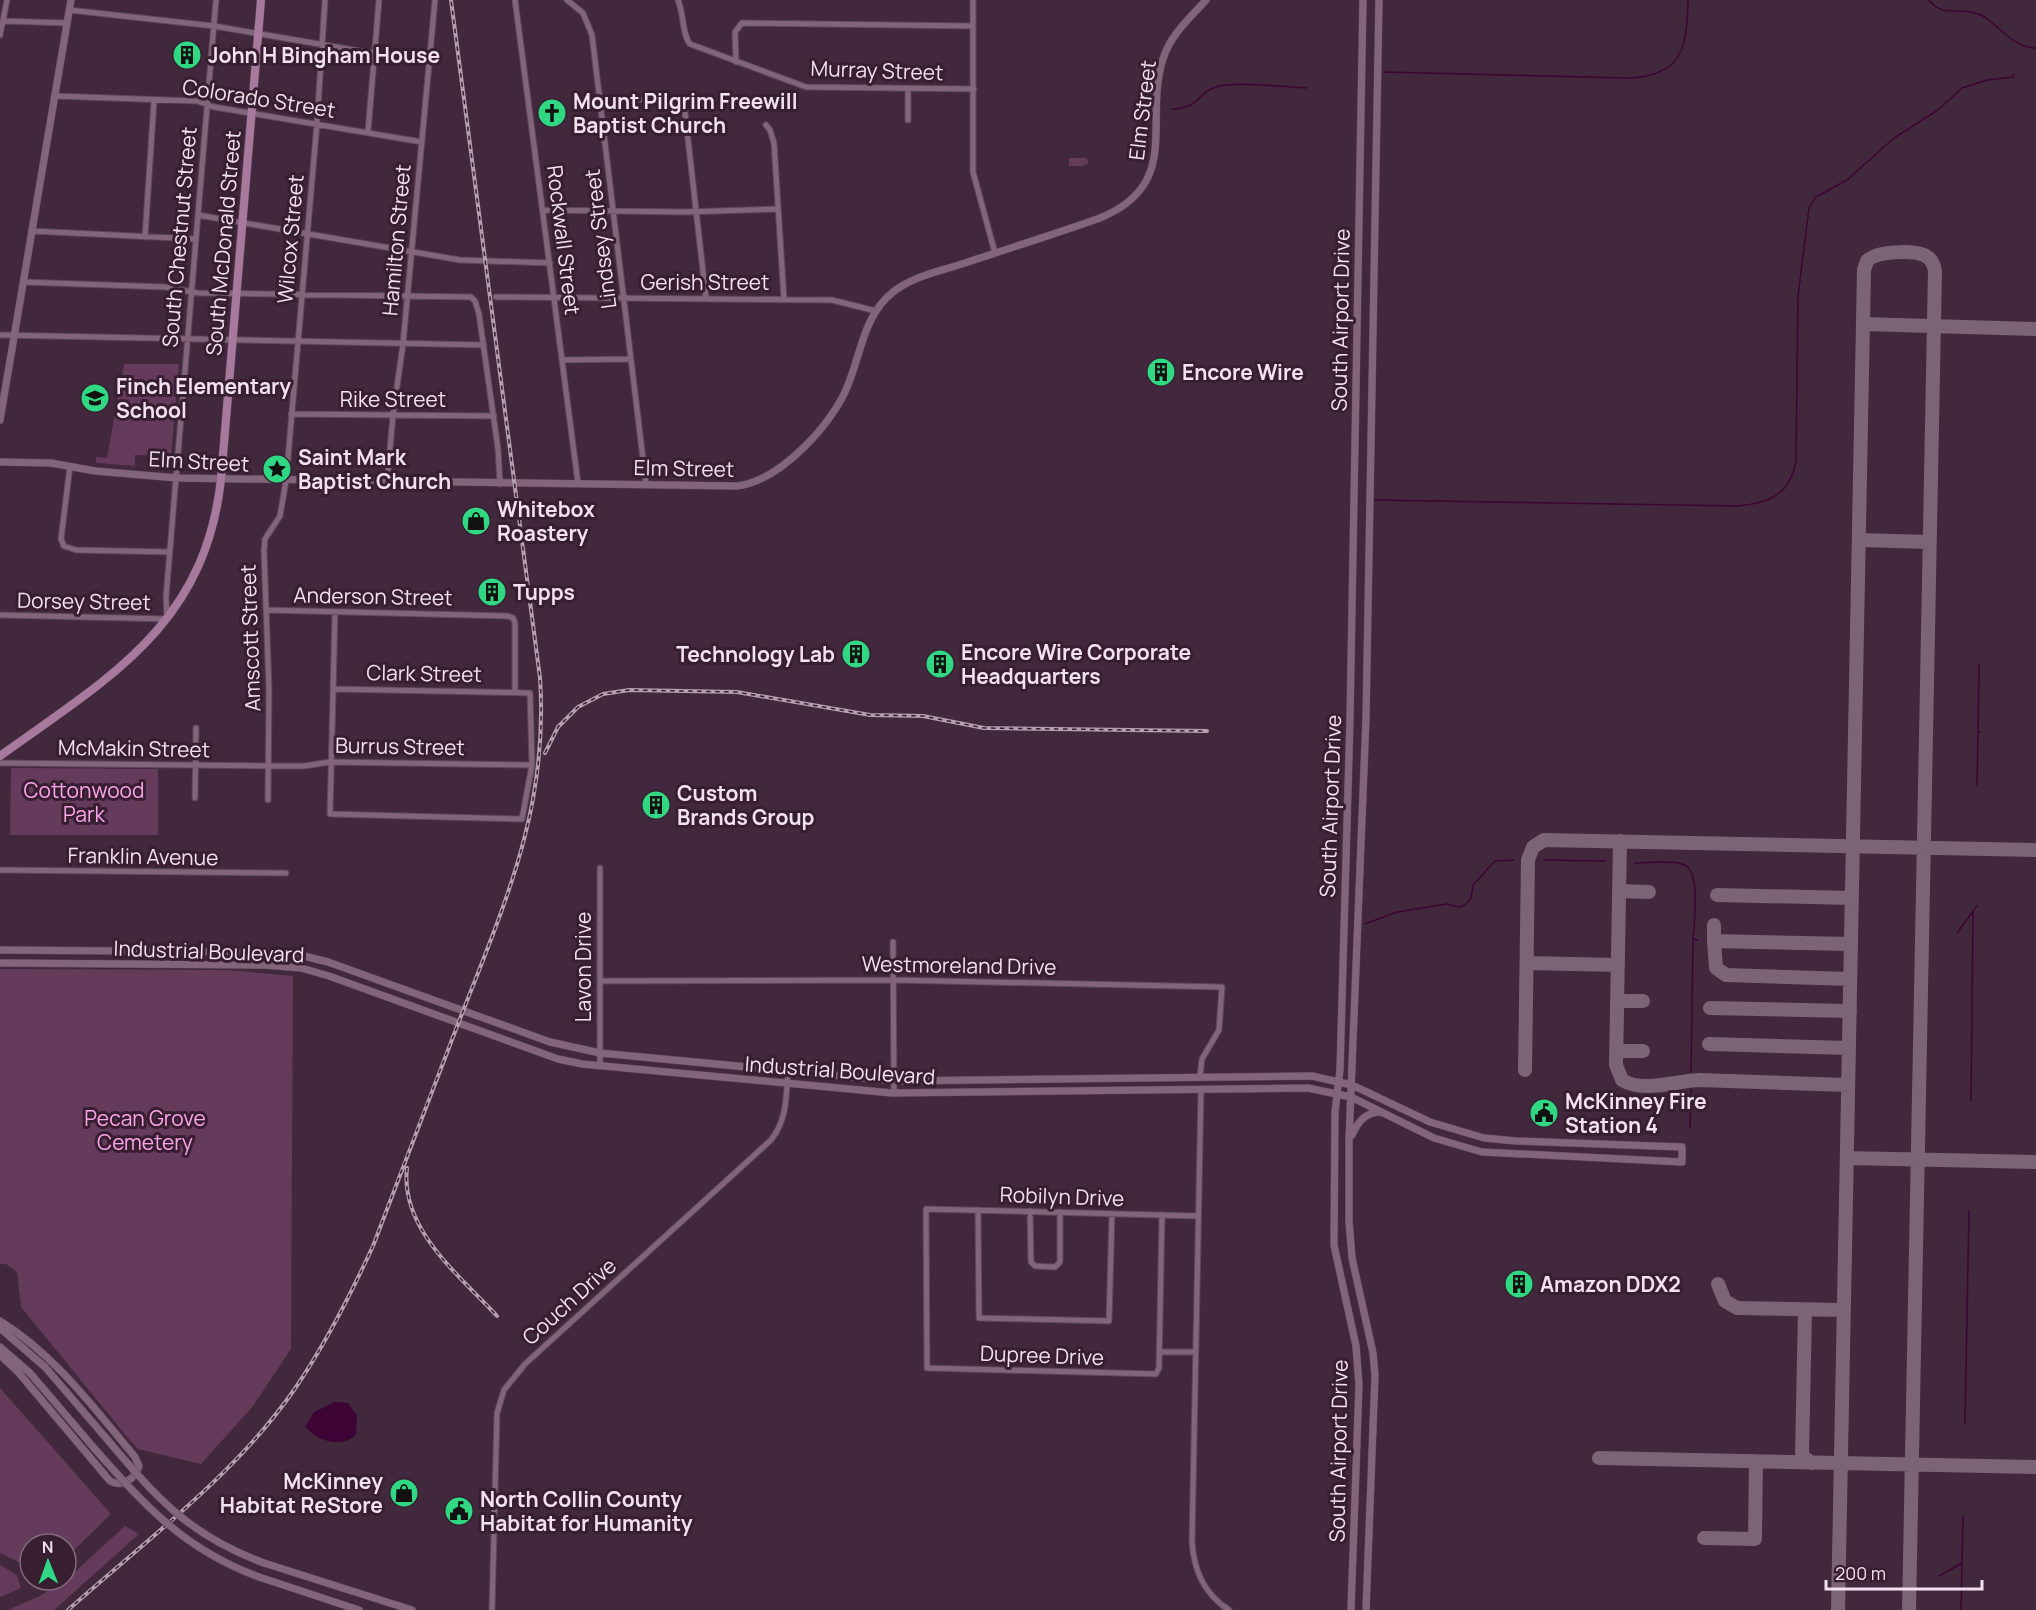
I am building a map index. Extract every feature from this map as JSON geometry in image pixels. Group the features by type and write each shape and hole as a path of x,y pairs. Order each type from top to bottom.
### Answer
{"main road":[{"path":"0,420 71,0"},
{"name":"South McDonald Street","path":"0,756 124,666 167,619 189,585 204,553 214,519 221,479 261,0"},
{"name":"Elm Street","path":"0,462 51,463 95,471 177,478 286,481 743,485 765,478 787,464 841,400 876,311 891,293 909,282 1107,215 1125,204 1138,191 1155,159 1159,76 1164,56 1173,38 1206,0"},
{"name":"South Airport Drive","path":"1351,1610 1359,1385 1357,1354 1336,1263 1333,1216 1350,719 1363,0"},
{"name":"South Airport Drive","path":"1366,1610 1376,1403 1373,1353 1352,1258 1349,1216 1349,1140 1366,719 1379,0"},
{"path":"1350,719 1366,719"},
{"name":"Industrial Boulevard","path":"0,950 294,954 328,962 550,1042 600,1053 788,1072 894,1081 1305,1076 1352,1085 1430,1122 1484,1138 1516,1142 1682,1147 1682,1162 1482,1152 1434,1138 1351,1097 1300,1088 894,1093 787,1085 600,1066 558,1059 322,973 292,967 0,963"},
{"path":"50,950 50,963"},
{"path":"88,951 88,964"},
{"path":"153,953 153,964"},
{"path":"169,953 169,965"},
{"path":"387,984 385,997 398,997 422,1004 430,999"},
{"path":"1200,1076 1201,1089"},
{"path":"1050,1079 1051,1091"},
{"path":"1349,1140 1359,1122 1367,1115 1386,1113"},
{"path":"1333,1216 1349,1216"},
{"path":"0,1321 36,1346 58,1368 135,1457 138,1466 135,1473 125,1483 117,1484 110,1481 18,1372 0,1355"},
{"path":"0,1328 45,1366 159,1499 188,1524 230,1550 412,1610"},
{"path":"0,1347 37,1380 138,1499 183,1538 223,1563 359,1610"},
{"path":"1356,1481 1372,1482"}],"street":[{"path":"0,35 7,0"},
{"name":"South Chestnut Street","path":"167,619 170,552 216,0"},
{"name":"Wilcox Street","path":"286,481 317,123 325,0"},
{"path":"368,132 380,0"},
{"name":"Hamilton Street","path":"387,483 393,415 403,344 435,0"},
{"name":"Rockwall Street","path":"515,0 578,483"},
{"name":"Lindsey Street","path":"567,0 580,9 590,27 646,484"},
{"name":"Murray Street","path":"678,0 683,13 684,34 690,44 806,87 974,89"},
{"path":"973,0 973,172 995,253"},
{"path":"69,10 214,26 430,63"},
{"path":"3,21 67,23"},
{"path":"736,62 735,32 742,23 973,26"},
{"path":"839,88 839,96"},
{"path":"908,89 908,120"},
{"name":"Colorado Street","path":"54,96 197,101 252,114 422,142"},
{"path":"600,99 683,102 706,298"},
{"path":"145,237 154,100"},
{"path":"766,125 771,130 774,142 784,299"},
{"path":"543,210 778,209"},
{"path":"198,215 486,263 549,263"},
{"path":"31,231 196,239"},
{"path":"23,282 165,287 237,294 471,297 475,301 479,314 484,345 494,416 500,484"},
{"name":"Gerish Street","path":"496,297 832,300 876,311"},
{"path":"0,335 484,345"},
{"path":"562,360 631,359"},
{"name":"Rike Street","path":"291,414 494,416"},
{"path":"69,466 61,539 63,546 76,550 170,552"},
{"name":"Amscott Street","path":"268,800 265,539 280,516 286,481"},
{"name":"Anderson Street","path":"267,610 513,618 515,691"},
{"path":"335,612 330,813 522,819 532,765 531,698 525,691 515,691"},
{"name":"Dorsey Street","path":"0,615 167,619"},
{"name":"Clark Street","path":"333,689 515,691"},
{"path":"195,798 196,728"},
{"name":"Burrus Street","path":"269,766 330,762 532,765"},
{"name":"McMakin Street","path":"0,763 269,766"},
{"name":"Lavon Drive","path":"600,868 600,1066"},
{"name":"Franklin Avenue","path":"0,870 286,873"},
{"path":"893,942 894,1093"},
{"name":"Westmoreland Drive","path":"600,981 894,980 1222,987 1219,1030 1202,1059 1200,1076"},
{"name":"Couch Drive","path":"492,1610 496,1424 499,1405 507,1385 525,1364 767,1144 779,1128 783,1117 788,1072"},
{"path":"1201,1089 1193,1553 1196,1568 1205,1588 1229,1610"},
{"name":"Robilyn Drive","path":"926,1209 1198,1216"},
{"name":"Dupree Drive","path":"926,1209 927,1368 1153,1375 1159,1370 1162,1215"},
{"path":"978,1210 979,1318 1109,1321 1112,1214"},
{"path":"1030,1211 1031,1263 1035,1266 1055,1268 1060,1262 1060,1212"},
{"path":"1160,1352 1195,1352"}],"green space":[{"path":"1069,158 1086,158 1089,163 1082,166 1069,166"},
{"path":"124,364 179,364 171,456 135,455 135,466 96,463 96,457 107,458"},
{"name":"Cottonwood Park","path":"11,768 158,769 158,835 10,835"},
{"name":"Pecan Grove Cemetery","path":"0,969 227,970 293,976 291,1349 253,1406 201,1464 138,1449 21,1307 17,1272 6,1264 0,1264"},
{"path":"0,1388 111,1514 78,1546 78,1532 18,1532 18,1562 0,1553"},
{"path":"125,1526 139,1534 78,1589 78,1569"},
{"path":"0,1565 17,1575 18,1589 0,1597"},
{"path":"46,1592 74,1592 54,1610 8,1610"}],"shaded area":[{"path":"335,1402 348,1403 357,1416 356,1435 335,1442 316,1436 305,1427 314,1412"}],"waterway":[{"path":"1384,72 1629,78 1647,76 1661,72 1678,56 1686,32 1688,0"},
{"path":"1929,0 1940,9 1981,15 2013,40 2027,47 2036,48"},
{"path":"1375,500 1738,506 1759,502 1776,495 1789,482 1796,461 1798,296 1809,208 1816,197 1847,180 1894,138 1938,110 1962,88 1987,80 2013,77 2014,74"},
{"path":"1172,109 1188,106 1209,90 1224,85 1247,84 1306,88"},
{"path":"1979,665 1978,732 1981,732"},
{"path":"1977,786 1978,733"},
{"path":"1365,924 1397,912 1447,904 1459,907 1465,905 1471,898 1473,885 1495,861 1514,860"},
{"path":"1544,860 1605,861"},
{"path":"1635,863 1671,862 1688,868 1695,885 1693,939 1698,940"},
{"path":"1957,933 1977,906"},
{"path":"1971,1101 1973,911"},
{"path":"1691,1072 1693,941"},
{"path":"1690,1128 1691,1089"},
{"path":"1965,1423 1969,1210"},
{"path":"1961,1610 1963,1516"},
{"path":"1939,1576 1962,1563"}],"taxiway":[{"path":"1838,1610 1864,270 1867,261 1878,255 1903,252 1926,256 1932,262 1935,271 1909,1610"},
{"path":"1863,324 2036,329"},
{"path":"1859,540 1930,542"},
{"path":"1525,1070 1528,860 1533,847 1544,840 2036,850"},
{"path":"1620,841 1616,1065 1622,1080 1639,1086 1699,1080 1848,1085"},
{"path":"1619,891 1649,892"},
{"path":"1717,895 1852,898"},
{"path":"1714,925 1714,941"},
{"path":"1850,979 1726,975 1716,968 1714,941 1851,944"},
{"path":"1527,963 1618,965"},
{"path":"1617,1001 1643,1001"},
{"path":"1710,1008 1850,1011"},
{"path":"1709,1044 1849,1048"},
{"path":"1616,1051 1643,1051"},
{"path":"1847,1158 2036,1162"},
{"path":"1718,1284 1725,1301 1737,1308 1843,1310"},
{"path":"1805,1310 1802,1456 1812,1463"},
{"path":"1599,1458 2036,1467"},
{"path":"1704,1538 1755,1539 1756,1461"}],"railway":[{"path":"68,1610 187,1506 244,1451 294,1390 327,1338 373,1246 507,897 530,814 541,726 540,678 451,0"},
{"path":"545,753 558,727 578,707 603,694 629,690 737,692 870,715 923,716 984,728 1207,731"},
{"path":"407,1168 407,1190 422,1231 450,1267 497,1316"}],"place":[{"name":"John H Bingham House","path":"187,55"},
{"name":"Mount Pilgrim Freewill Baptist Church","path":"552,113"},
{"name":"Encore Wire","path":"1161,372"},
{"name":"Finch Elementary School","path":"95,398"},
{"name":"Saint Mark Baptist Church","path":"277,469"},
{"name":"Whitebox Roastery","path":"476,521"},
{"name":"Tupps","path":"492,592"},
{"name":"Technology Lab","path":"856,654"},
{"name":"Encore Wire Corporate Headquarters","path":"940,664"},
{"name":"Custom Brands Group","path":"656,805"},
{"name":"McKinney Fire Station 4","path":"1544,1113"},
{"name":"Amazon DDX2","path":"1519,1284"},
{"name":"McKinney Habitat ReStore","path":"404,1493"},
{"name":"North Collin County Habitat for Humanity","path":"459,1511"}]}
